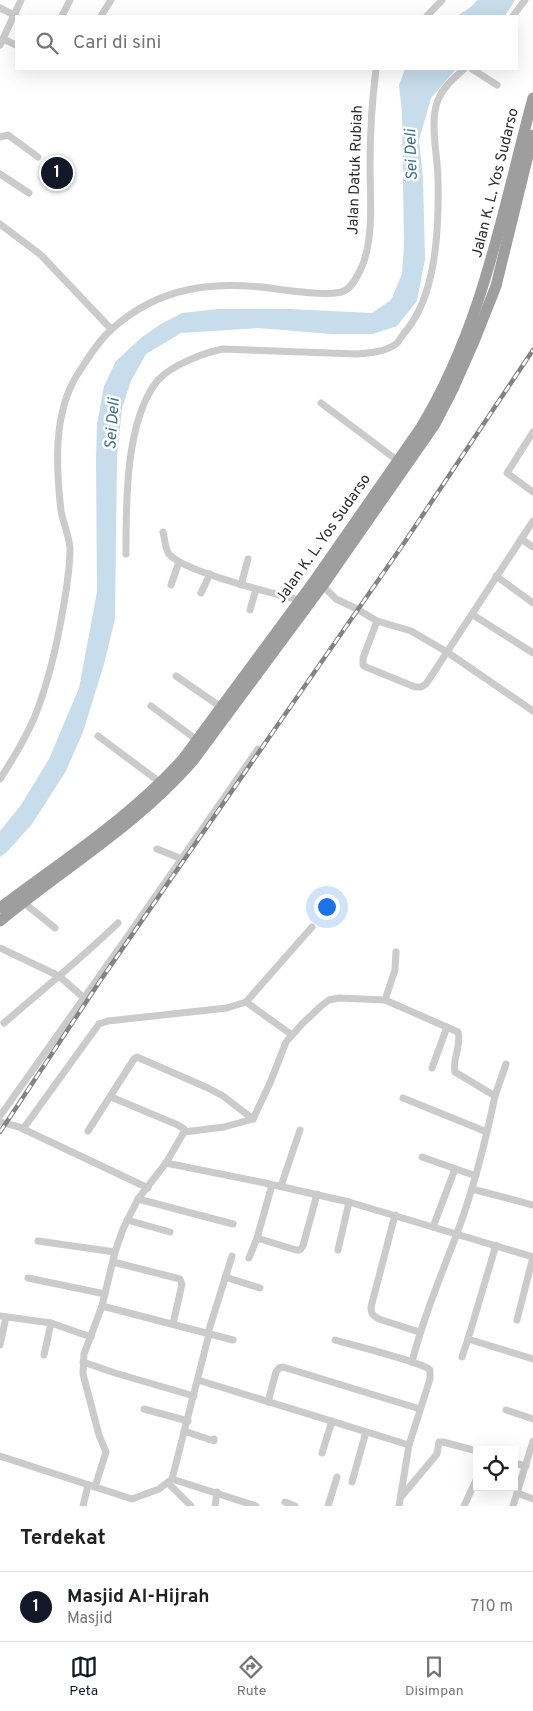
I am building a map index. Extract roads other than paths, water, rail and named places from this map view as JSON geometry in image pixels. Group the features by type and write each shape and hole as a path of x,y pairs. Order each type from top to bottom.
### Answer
{"highway":[{"name":"Jalan K. L. Yos Sudarso","path":"0,908 120,819 161,783 197,740 299,600 319,582 436,404 462,346 483,289 533,98"},
{"name":"Jalan K. L. Yos Sudarso","path":"0,921 118,832 175,782 192,762 319,582 435,424 456,383 496,286 533,135"}],"street":[{"path":"15,15 21,0"},
{"path":"62,15 70,0"},
{"path":"102,15 111,0"},
{"path":"428,15 442,0"},
{"path":"514,15 525,0"},
{"path":"0,8 15,16 2,42 15,45"},
{"name":"Jalan Datuk Rubiah","path":"0,779 34,718 55,654 66,593 70,547 62,512 58,448 62,414 76,376 111,329 141,306 166,295 195,289 248,285 330,294 344,291 355,281 364,262 370,226 371,109 376,70"},
{"path":"126,554 126,508 135,432 140,411 159,380 171,370 202,354 223,349 356,354 375,352 395,344 412,325 423,301 432,272 438,179 434,122 437,101 446,85 463,70"},
{"path":"474,70 496,85"},
{"path":"0,137 8,135 38,157"},
{"path":"0,174 29,193"},
{"path":"0,224 41,255 111,329"},
{"path":"321,403 398,461"},
{"path":"533,432 507,473 533,492"},
{"path":"377,621 363,658 363,665 407,684 421,687 426,684 533,521"},
{"path":"163,532 167,551 179,562 256,590 299,600"},
{"path":"521,540 533,547"},
{"path":"241,585 248,559"},
{"path":"171,585 179,562"},
{"path":"201,592 210,574"},
{"path":"496,576 533,603"},
{"path":"319,582 336,599 377,621 411,632 447,652 533,711"},
{"path":"250,610 256,590"},
{"path":"472,615 533,653"},
{"path":"176,676 221,707"},
{"path":"151,706 197,740"},
{"path":"98,736 161,783"},
{"path":"0,1116 258,748"},
{"path":"157,848 182,859"},
{"path":"23,902 56,928"},
{"path":"4,1023 84,956 118,923"},
{"path":"24,1129 99,1024 227,1008 246,1002 312,927"},
{"path":"0,948 58,976 84,998"},
{"path":"385,1000 395,970 396,952"},
{"path":"184,1132 224,1127 253,1119 286,1042 292,1034 329,1000 345,998 385,1000 459,1034 454,1072 495,1096"},
{"path":"246,1002 292,1034"},
{"path":"432,1068 447,1027"},
{"path":"88,1131 134,1058 140,1057 216,1092 253,1119"},
{"path":"412,1362 419,1332 457,1234 472,1189 488,1132 495,1096 506,1064"},
{"path":"111,1097 178,1125 184,1129 184,1132"},
{"path":"403,1098 488,1132"},
{"path":"0,1122 24,1129 148,1188"},
{"path":"280,1186 300,1130"},
{"path":"83,1506 106,1452 99,1435 83,1374 84,1354 102,1306 115,1252 127,1220 138,1199 166,1163 184,1132"},
{"path":"422,1157 476,1176"},
{"path":"166,1163 272,1184 348,1202 533,1257 517,1320"},
{"path":"433,1227 455,1169"},
{"path":"249,1258 258,1238 272,1184"},
{"path":"472,1189 533,1204"},
{"path":"258,1238 300,1250 303,1246 316,1194"},
{"path":"138,1199 233,1224"},
{"path":"338,1250 348,1202"},
{"path":"396,1215 371,1312 379,1319 419,1332"},
{"path":"127,1220 170,1232"},
{"path":"38,1241 115,1252"},
{"path":"462,1357 496,1245"},
{"path":"132,1499 159,1489 170,1481 188,1420 208,1334 232,1256"},
{"path":"113,1262 180,1279 182,1284 173,1324"},
{"path":"225,1277 260,1288"},
{"path":"28,1278 105,1294"},
{"path":"102,1306 234,1340"},
{"path":"0,1345 3,1316 51,1323 91,1338"},
{"path":"44,1355 51,1323"},
{"path":"335,1340 427,1367 430,1374 409,1445 398,1506"},
{"path":"468,1340 533,1359"},
{"path":"83,1362 194,1396"},
{"path":"268,1402 276,1372 279,1368 284,1367 420,1409"},
{"path":"198,1380 409,1445"},
{"path":"144,1410 188,1420"},
{"path":"506,1410 533,1419"},
{"path":"322,1453 332,1421"},
{"path":"184,1431 214,1439"},
{"path":"352,1482 366,1432"},
{"path":"400,1497 437,1454 439,1442 473,1450"},
{"path":"513,1506 533,1442"},
{"path":"0,1456 132,1499 137,1506"},
{"path":"518,1464 526,1466"},
{"path":"328,1506 337,1477"},
{"path":"170,1481 217,1492 256,1506"},
{"path":"170,1481 191,1506"},
{"path":"464,1506 473,1487"},
{"path":"215,1506 217,1492"},
{"path":"517,1493 533,1499"},
{"path":"285,1502 295,1506"}],"water":[{"path":"477,0 515,0 506,15 458,15 472,6"},
{"name":"Sei Deli","path":"405,70 455,70 431,98 419,140 423,178 425,259 417,301 397,326 373,334 331,334 258,328 181,333 146,354 131,381 122,408 117,457 115,619 104,664 83,732 66,771 32,824 7,852 0,857 0,831 21,805 49,759 79,688 97,592 97,424 104,386 116,361 142,337 182,313 218,309 290,309 372,313 391,300 402,274 404,245 402,113 399,85"}],"railway":[{"path":"0,1132 100,981 402,546 533,350"}],"place":[{"name":"Masjid Al-Hijrah","path":"57,173"}]}
